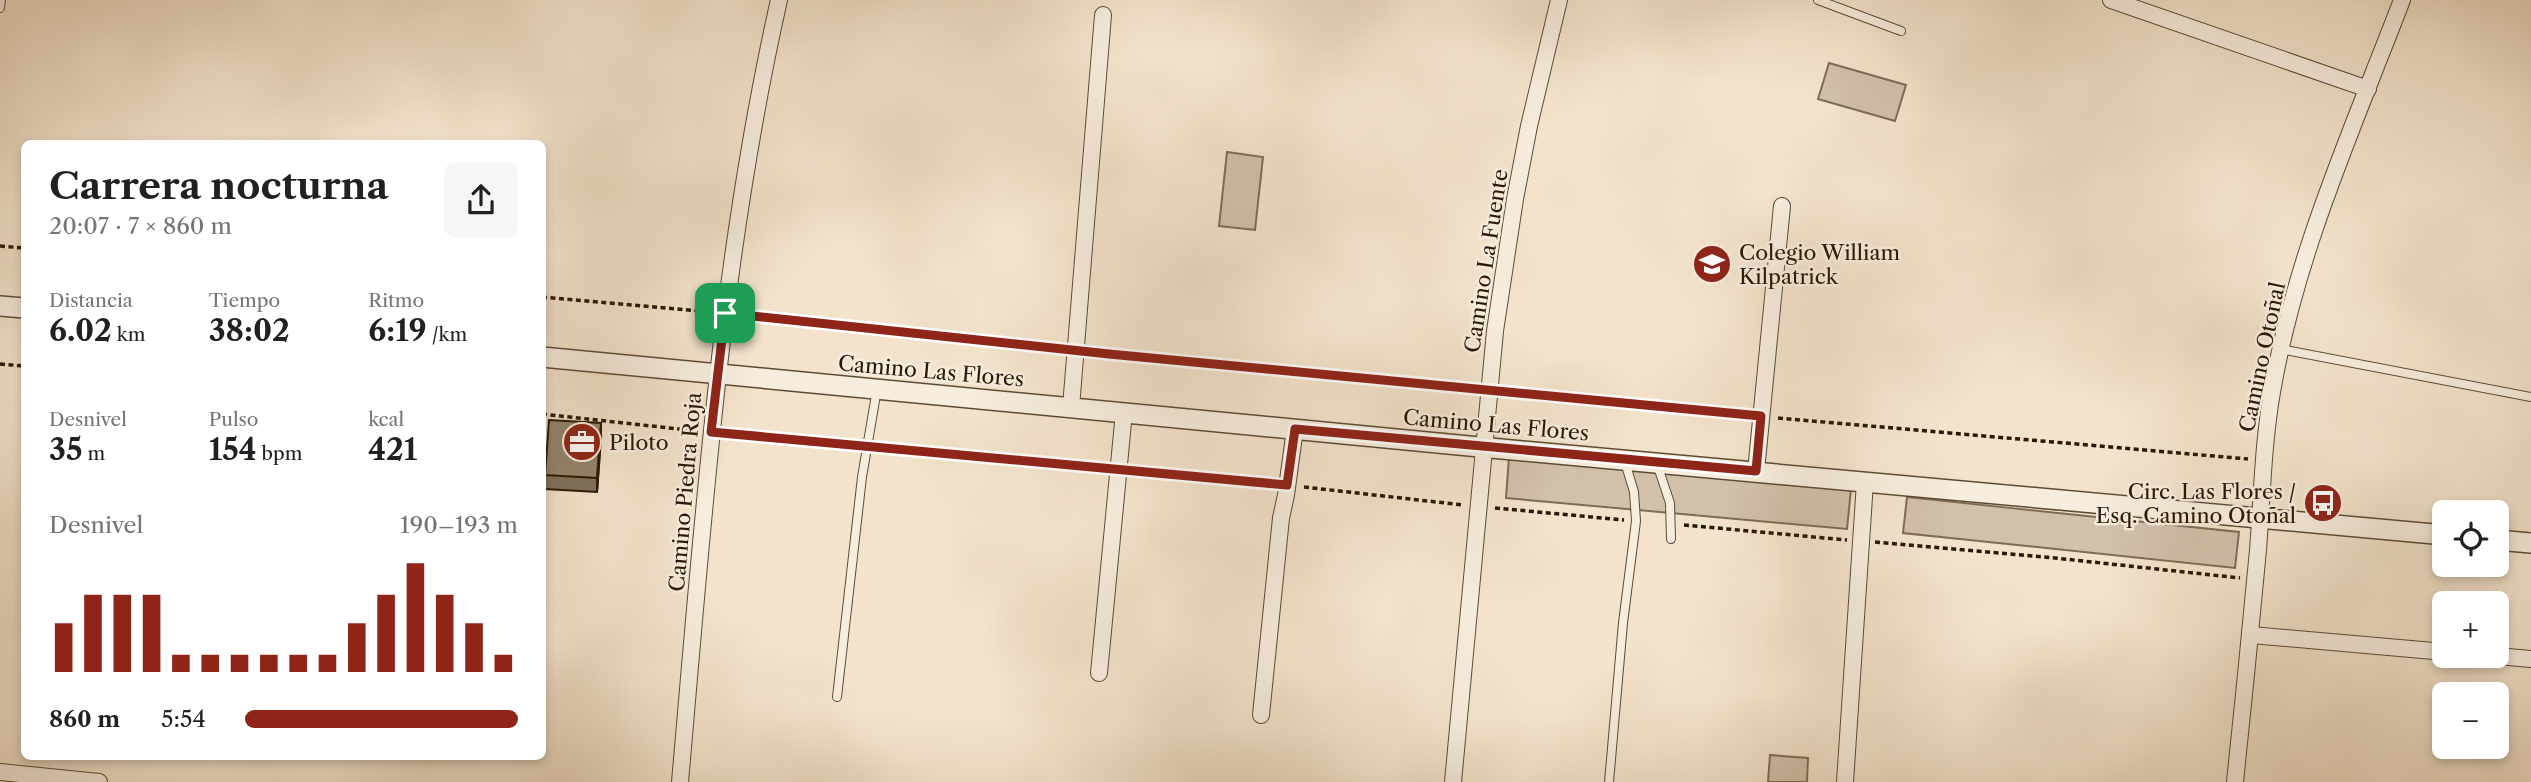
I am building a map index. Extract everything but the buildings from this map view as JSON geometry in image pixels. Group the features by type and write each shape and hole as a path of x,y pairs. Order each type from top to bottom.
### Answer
{"street":[{"name":"Camino Piedra Roja","path":"680,782 711,432 725,313 753,127 779,0"},
{"name":"Camino La Fuente","path":"1453,782 1488,391 1515,199 1559,0"},
{"path":"2111,0 2368,89"},
{"name":"Camino Otoñal","path":"2235,782 2251,635 2263,461 2280,349 2310,244 2402,0"},
{"path":"1070,407 1103,15"},
{"path":"1756,471 1783,206"},
{"path":"0,306 21,308"},
{"name":"Camino Las Flores","path":"546,357 2432,534"},
{"path":"1099,673 1124,412"},
{"path":"1261,715 1281,518 1295,429"},
{"path":"1845,782 1865,482"},
{"path":"2509,541 2531,543"},
{"path":"2251,635 2432,651"},
{"path":"2509,657 2531,659"},
{"path":"0,772 99,782"}],"lane":[{"path":"0,8 1,0"},
{"path":"1818,0 1901,31"},
{"path":"2280,349 2531,397"},
{"path":"837,697 867,448 877,389"},
{"path":"1609,782 1623,623 1636,521 1634,492 1624,460"},
{"path":"1656,463 1670,503 1671,539"}],"path":[{"path":"0,246 21,248"},
{"path":"546,297 725,313 1488,391 2263,461"},
{"path":"0,364 21,366"},
{"path":"546,414 867,448 1287,485 1478,506"}],"shaded area":[{"path":"1829,63 1906,85 1895,121 1818,99"},
{"path":"1227,152 1263,157 1255,230 1219,226"},
{"path":"1509,457 1851,489 1847,529 1506,498"},
{"path":"1907,497 2239,532 2235,568 1903,533"},
{"path":"1770,755 1808,758 1807,782 1768,782"}],"place":[{"name":"Colegio William Kilpatrick","path":"1712,264"},
{"name":"Piloto","path":"582,442"},
{"name":"Circ. Las Flores / Esq. Camino Otoñal","path":"2323,503"}],"route":[{"path":"725,313 1109,354 1761,416 1756,471 1295,429 1287,485 968,458 711,432 725,313"}]}
